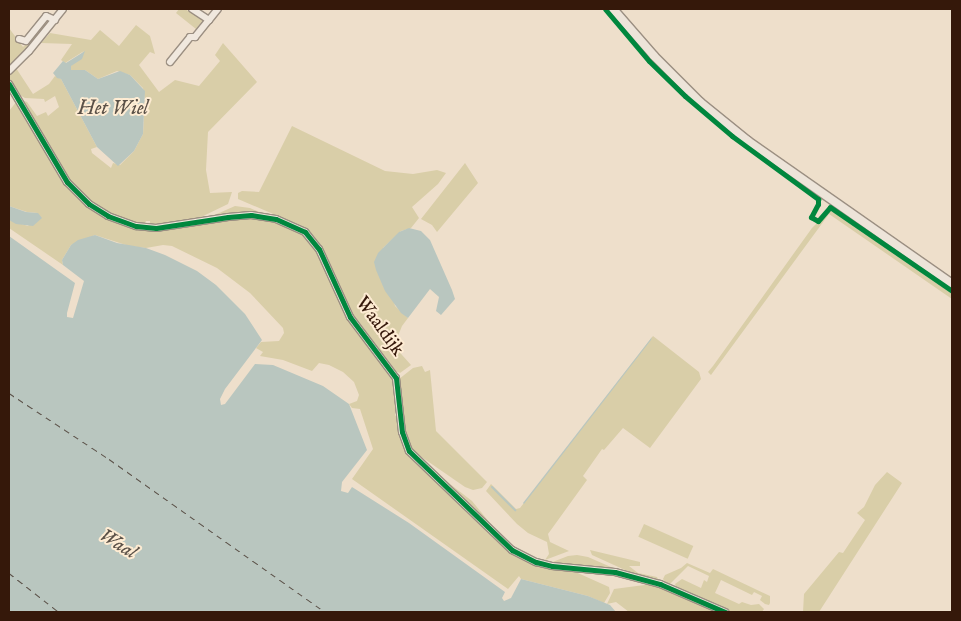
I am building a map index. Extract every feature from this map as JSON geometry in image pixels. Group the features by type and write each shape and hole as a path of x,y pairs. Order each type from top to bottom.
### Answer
{"main road":[{"path":"613,9 654,56 700,102 748,141 952,284"}],"street":[{"path":"9,71 63,9"},
{"path":"192,9 209,20"},
{"path":"170,62 190,37 195,37 200,32 218,9"},
{"path":"19,39 26,41 46,16 55,20"},
{"name":"Waaldijk","path":"9,84 67,182 89,204 108,216 136,226 156,228 228,217 251,216 276,219 305,232 319,249 350,317 396,378 402,432 409,451 512,550 536,562 552,566 615,572 660,584 726,612"}],"shaded area":[{"path":"179,9 185,9 203,20 196,29 176,13"},
{"path":"48,21 21,56 9,67 9,28 23,47"},
{"path":"136,25 150,36 155,54 150,52 139,65 159,92 175,80 199,86 220,61 215,55 223,43 257,82 208,132 206,170 210,193 232,192 228,204 197,219 150,226 150,221 146,221 144,225 123,220 98,208 71,184 21,100 27,102 37,116 46,112 48,116 59,107 55,96 45,102 44,99 25,98 18,94 9,79 10,73 16,68 33,94 49,84 55,76 61,79 97,147 91,149 92,153 111,168 113,163 120,165 134,151 143,134 145,99 143,88 130,75 117,71 98,79 85,70 71,70 70,67 84,51 65,63 61,60 72,44 41,43 50,33 91,40 100,30 119,46"},
{"path":"17,101 81,200 139,229 247,217 266,218 301,232 317,251 341,304 393,378 397,407 395,415 399,419 400,436 405,449 488,533 507,548 514,553 571,570 609,587 610,593 604,603 588,596 521,579 519,576 508,589 352,479 373,449 360,409 352,408 349,404 357,401 359,395 354,382 343,372 329,365 319,363 312,371 283,360 260,356 263,352 256,348 261,342 279,341 284,333 283,328 250,293 217,268 172,246 163,245 146,248 129,246 95,235 71,245 62,260 63,265 9,228 9,220 28,226 38,213 27,212 9,206 9,111"},
{"path":"292,126 385,171 413,174 437,170 446,173 438,184 412,207 419,218 411,228 401,231 383,248 395,306 408,318 402,326 394,346 411,365 400,373 395,371 350,314 319,245 312,236 292,222 238,199 238,193 242,191 259,192"},
{"path":"465,163 478,183 437,232 432,225 421,219"},
{"path":"235,206 250,208 266,215 210,217"},
{"path":"831,209 952,293 952,299 829,214 711,375 708,372 812,228"},
{"path":"653,336 699,372 701,379 650,448 623,428 604,450 602,449 583,476 587,480 548,534 550,542 569,551 545,560 549,554 547,542 528,533 517,524 486,491 491,484 516,509 520,508"},
{"path":"422,366 425,372 430,370 436,431 487,482 482,488 473,490 465,487 410,449 405,439 399,379 413,368"},
{"path":"887,472 902,483 819,612 803,612 804,594 839,552 843,553 865,520 857,513 864,507 875,485"},
{"path":"437,474 472,501 503,539"},
{"path":"644,524 693,546 688,559 638,537"},
{"path":"590,550 640,562 640,566 629,566 638,573 657,577 659,581 636,575 592,555"},
{"path":"568,556 588,557 620,571 550,563"},
{"path":"687,563 710,573 713,569 770,596 770,603 769,605 765,604 760,600 762,596 754,592 752,595 721,580 715,593 739,604 742,602 751,605 759,604 764,609 762,612 730,612 676,587 675,584 682,579 701,588 704,580 707,582 709,576 688,566 669,585 666,583 663,579 665,575 681,568"},
{"path":"652,584 720,612 629,612 616,602 607,604 614,589"}],"water":[{"name":"Het Wiel","path":"85,51 82,59 71,66 71,70 85,70 98,79 120,71 130,75 145,91 143,134 134,151 118,166 97,147 61,79 57,78 53,73 63,61 66,63"},
{"path":"9,206 26,212 38,213 42,218 33,226 16,224 9,220"},
{"path":"409,228 421,231 430,240 452,290 455,299 441,315 436,311 439,297 430,289 408,318 401,313 385,291 376,270 374,262 378,253 399,232"},
{"name":"Waal","path":"95,235 117,243 146,248 197,271 216,285 245,314 262,340 225,389 220,399 221,405 225,404 255,364 273,365 323,386 349,404 367,450 342,482 341,491 348,493 352,487 409,523 505,592 502,598 504,601 511,598 521,579 588,596 610,605 616,612 9,612 9,236 75,283 67,313 67,317 73,318 84,281 63,265 62,260 71,245 78,240"},
{"path":"652,337 651,340 524,504 523,503"}],"waterway":[{"path":"492,487 515,510"}],"ferry route":[{"path":"9,393 109,459 325,612"},
{"path":"9,573 59,612"}],"cycle path":[{"path":"605,9 649,61 685,96 732,136 818,199 818,204 811,217 818,221 830,207 952,291"},
{"path":"9,84 67,182 89,204 108,216 136,226 156,228 251,215 276,219 305,232 319,249 350,317 396,378 402,432 409,451 512,550 536,562 552,566 615,572 660,584 725,612"}]}
